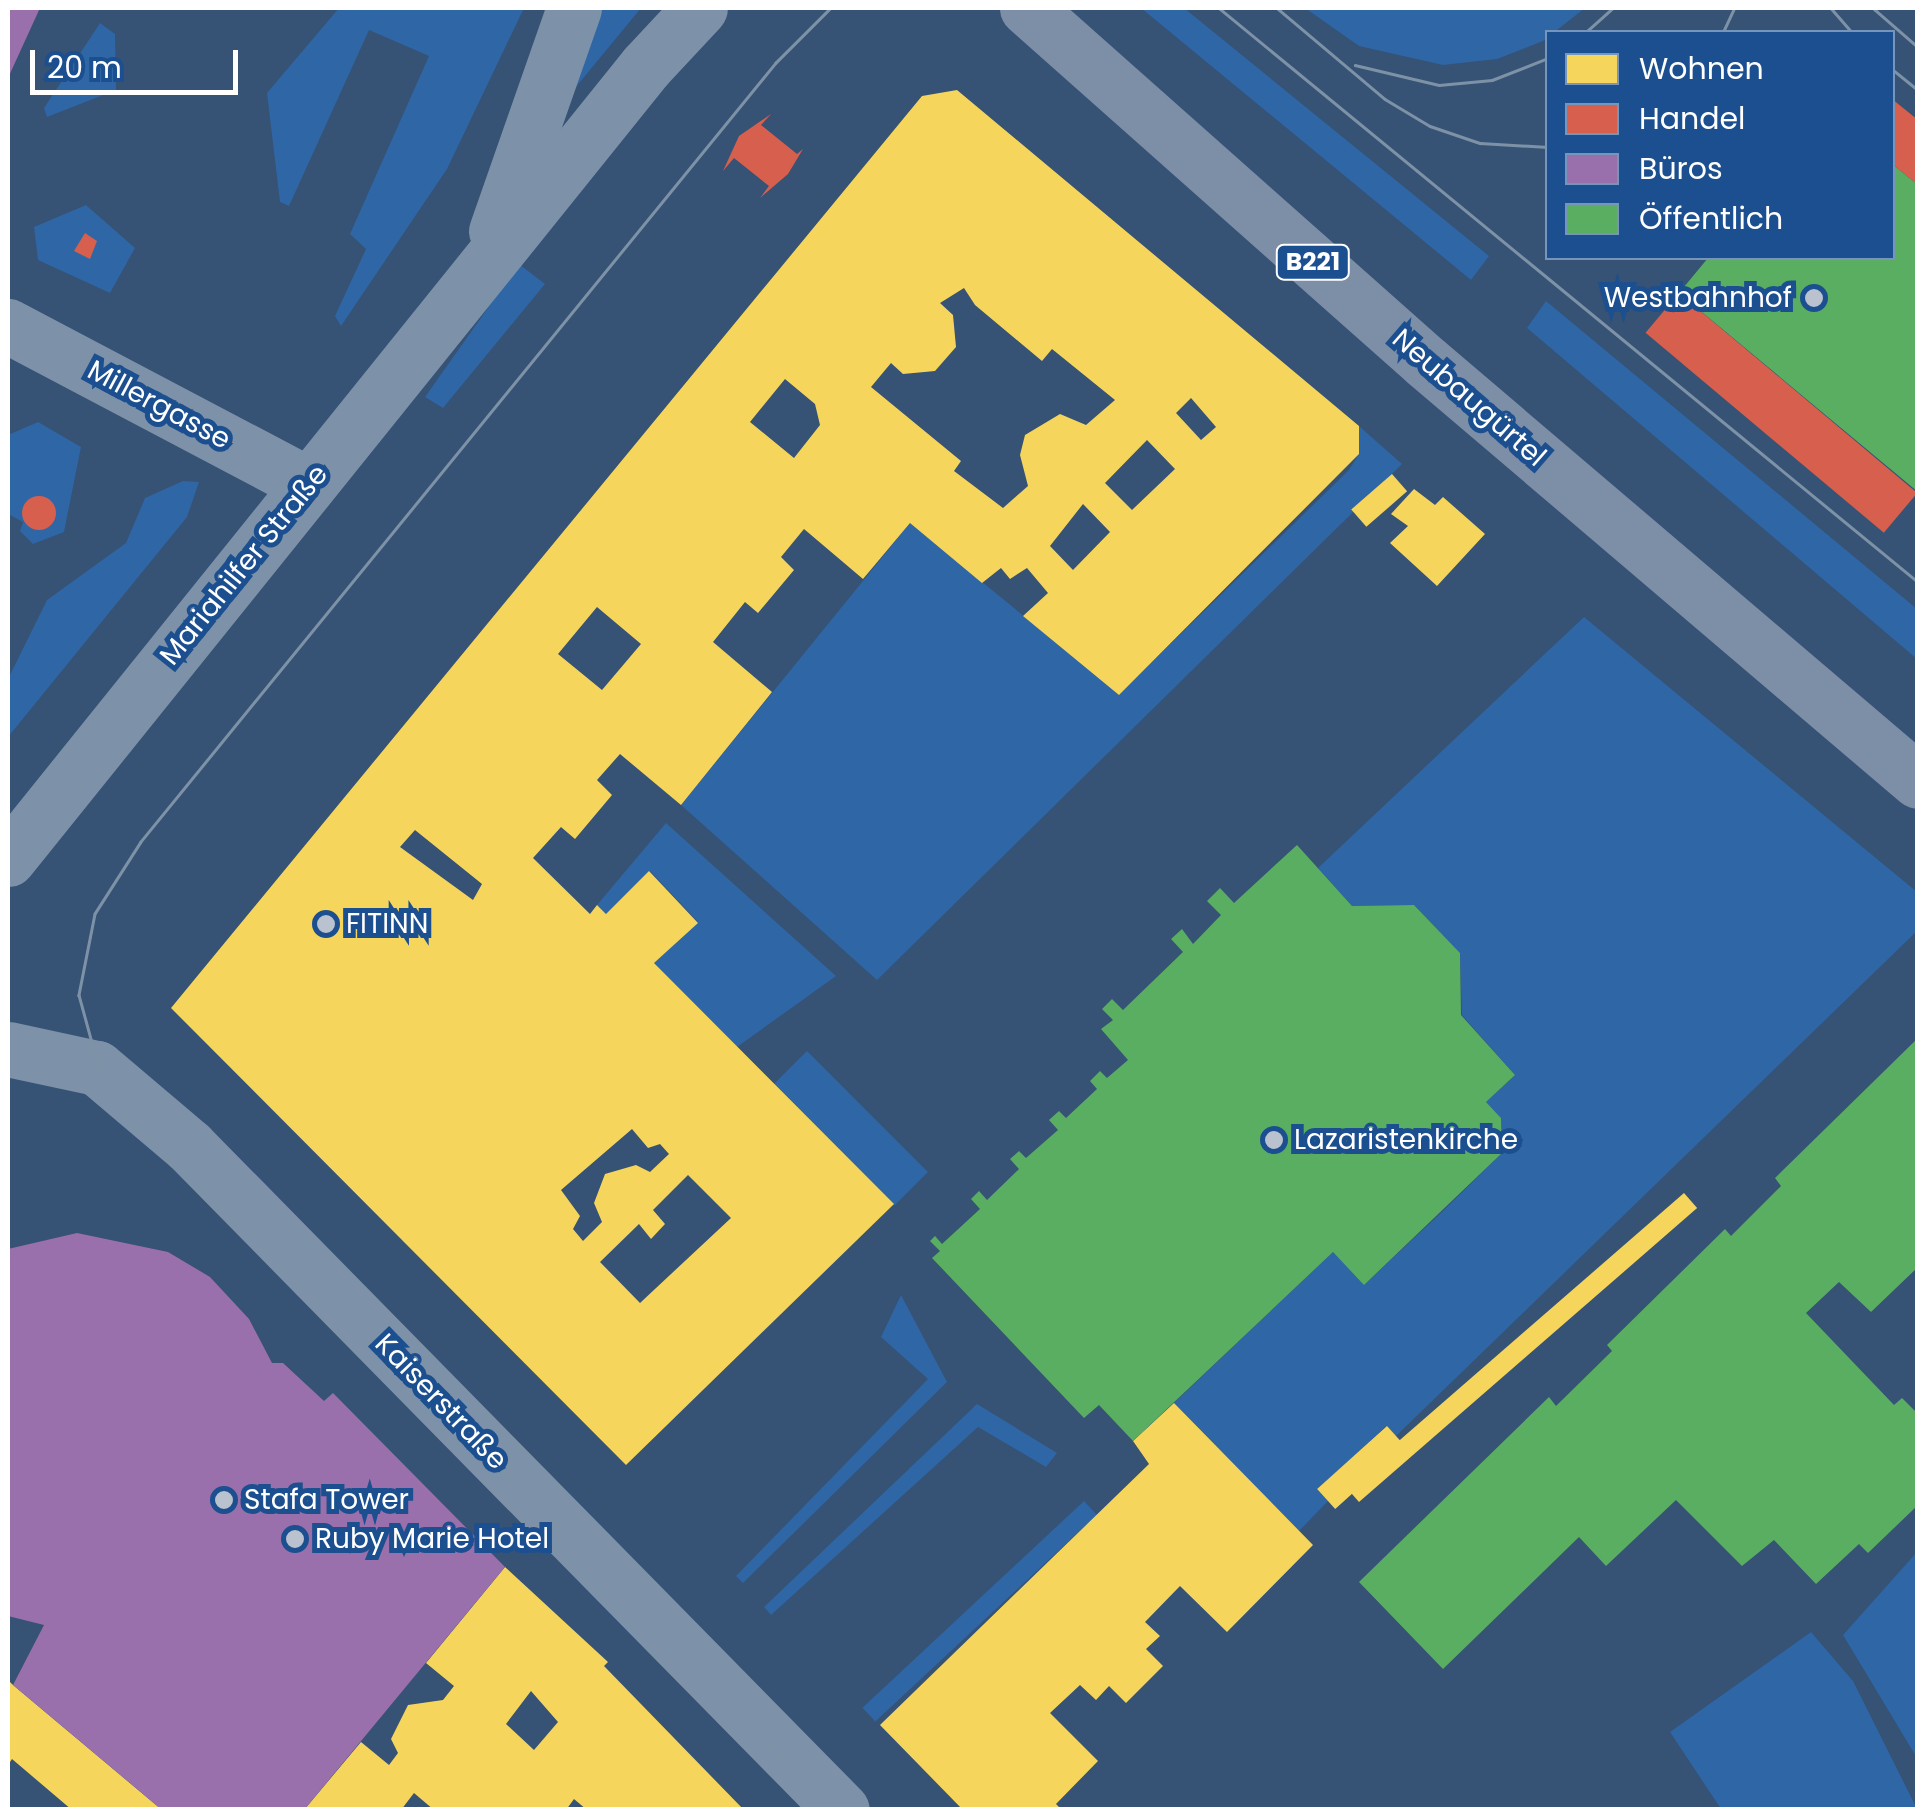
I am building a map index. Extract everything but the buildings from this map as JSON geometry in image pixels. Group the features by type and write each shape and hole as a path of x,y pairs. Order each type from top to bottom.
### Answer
{"main road":[{"name":"Neubaugürtel","path":"1026,8 1426,362 1918,781"}],"street":[{"name":"Mariahilfer Straße","path":"482,271 574,8"},
{"name":"Mariahilfer Straße","path":"8,859 482,271 700,8"},
{"name":"Millergasse","path":"8,326 309,486"},
{"name":"Kaiserstraße","path":"8,1049 97,1068 189,1146 842,1810"}],"shaded area":[{"path":"339,8 524,8 447,169 341,326 335,316 366,249 350,234 429,56 369,30 289,206 280,202 267,93"},
{"path":"590,8 641,8 562,104"},
{"path":"1141,8 1184,8 1489,256 1471,280"},
{"path":"1305,8 1585,8 1557,30 1545,30 1543,41 1497,59 1443,65 1359,46"},
{"path":"100,23 115,34 116,90 47,117 44,108"},
{"path":"86,205 135,248 110,293 38,260 34,227"},
{"path":"519,264 545,284 443,408 425,397"},
{"path":"1546,301 1917,609 1917,659 1527,328"},
{"path":"38,422 81,447 64,532 33,544 20,531 23,522 8,514 8,435"},
{"path":"1359,426 1402,464 877,980 681,805 910,523 1119,694 1349,470 1359,454"},
{"path":"183,481 199,482 187,517 8,737 8,679 47,600 126,543 145,498"},
{"path":"1584,617 1917,892 1917,931 1396,1436 1386,1426 1320,1490 1328,1501 1299,1531 1174,1403 1333,1252 1365,1284 1444,1210 1502,1153 1501,1118 1486,1102 1515,1075 1462,1015 1460,953 1414,905 1352,906 1318,868"},
{"path":"666,823 836,976 737,1047 654,963 698,922 650,871 606,914 597,905"},
{"path":"807,1051 928,1172 895,1205 774,1084"},
{"path":"901,1295 947,1382 743,1583 736,1576 928,1379 881,1337"},
{"path":"977,1404 1057,1453 1046,1467 978,1427 771,1615 764,1607"},
{"path":"1084,1501 1097,1515 875,1722 862,1708"},
{"path":"1917,1552 1917,1758 1843,1635"},
{"path":"1811,1632 1853,1681 1917,1809 1721,1809 1670,1732"}],"tram line":[{"path":"831,8 776,63 141,842 95,914 79,995 103,1083 133,1124 448,1414 835,1810"},
{"path":"1219,8 1918,582"},
{"path":"1277,8 1385,99 1430,126 1480,143 1545,147"},
{"path":"1588,30 1613,8"},
{"path":"1724,30 1734,8"},
{"path":"1831,8 1850,30"},
{"path":"1873,8 1918,47"},
{"path":"1355,65 1439,85 1492,80 1545,59"},
{"path":"1895,71 1918,90"}],"place":[{"name":"Westbahnhof","path":"1814,298"},
{"name":"FITINN","path":"326,924"},
{"name":"Lazaristenkirche","path":"1274,1140"},
{"name":"Stafa Tower","path":"224,1500"},
{"name":"Ruby Marie Hotel","path":"295,1539"}]}
